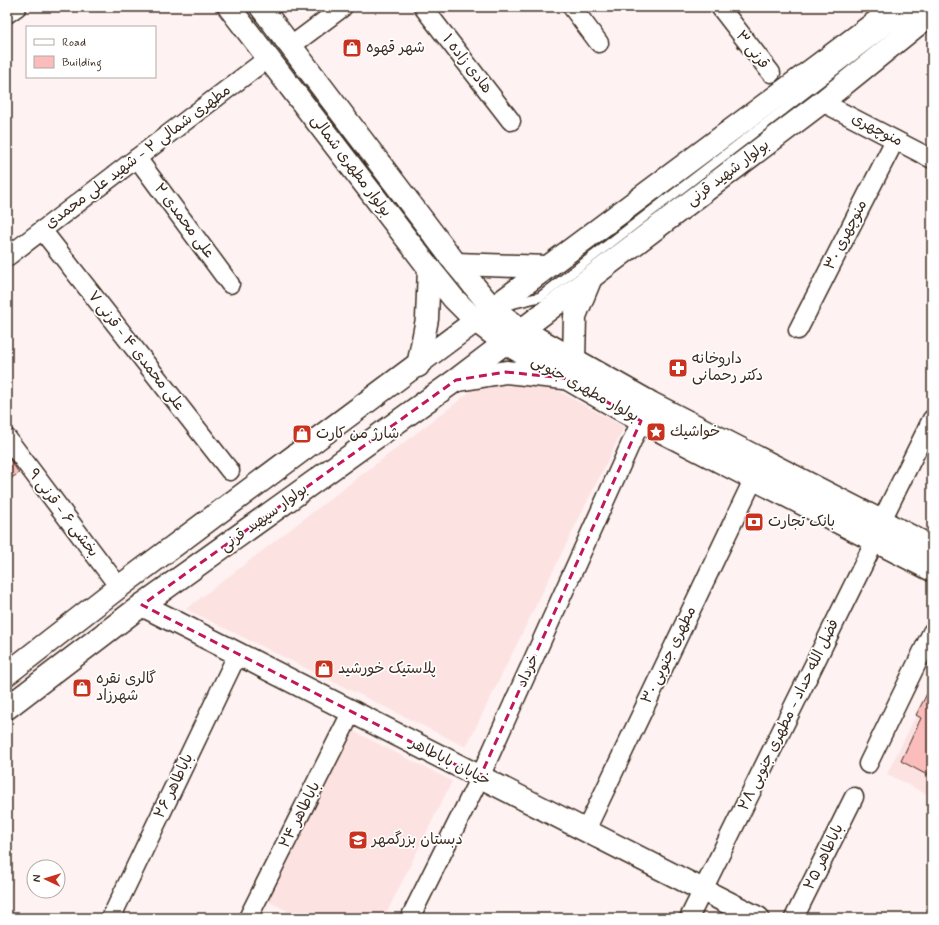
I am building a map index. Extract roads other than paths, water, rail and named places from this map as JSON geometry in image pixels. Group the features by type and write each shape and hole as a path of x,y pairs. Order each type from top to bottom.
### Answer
{"main road":[{"name":"بولوار مطهری شمالی","path":"230,7 454,299 485,315"},
{"name":"بولوار مطهری شمالی","path":"261,7 456,264 485,315"},
{"name":"بولوار شهید قرنی","path":"485,315 896,7"},
{"name":"بولوار شهید قرنی","path":"522,330 590,280 822,102 932,13"},
{"path":"456,264 548,267"},
{"path":"418,366 427,319 429,268"},
{"path":"456,380 506,372 569,370 575,316 590,280"},
{"name":"بولوار مطهری جنوبی","path":"485,315 522,330 569,370 641,421 753,480 878,531 932,547"},
{"name":"بولوار مطهری جنوبی","path":"485,315 505,343 651,403 878,531 932,570"},
{"name":"بولوار سپهبد قرنی","path":"7,674 119,587 485,315"},
{"name":"بولوار سپهبد قرنی","path":"7,708 142,605 456,380 522,330"},
{"name":"خیابان باباطاهر","path":"142,605 758,918"}],"street":[{"path":"7,14 17,7"},
{"path":"291,46 343,7"},
{"name":"هادی زاده ۱","path":"423,7 511,121"},
{"path":"572,7 600,43"},
{"name":"قرنی ۳","path":"720,7 771,73"},
{"name":"مطهری شمالی ۲ - شهید علی محمدی","path":"7,257 268,58"},
{"name":"منوچهری","path":"822,102 932,159"},
{"name":"منوچهری ۳۰","path":"798,330 895,140"},
{"name":"علی محمدی ۲","path":"137,158 230,284"},
{"name":"علی محمدی ۴ - قرنی ۷","path":"42,230 230,471"},
{"name":"فضل الله حداد - مطهری جنوبی ۲۸","path":"689,918 932,419"},
{"name":"خرداد","path":"410,918 480,777 641,421"},
{"name":"بخشی ۶ - قرنی ۹","path":"7,438 119,587"},
{"name":"مطهری جنوبی ۳۰","path":"586,830 753,480"},
{"path":"868,764 932,632"},
{"name":"باباطاهر ۲۶","path":"111,918 238,653"},
{"name":"باباطاهر ۲۴","path":"248,918 352,711"},
{"name":"باباطاهر ۲۵","path":"794,918 854,797"}],"lane":[{"path":"485,315 540,297 917,7"}],"place":[{"name":"شهر قهوه","path":"352,48"},
{"name":"داروخانه دکتر رحمانی","path":"678,368"},
{"name":"خواشيك","path":"656,432"},
{"name":"شارژ من کارت","path":"302,434"},
{"name":"بانک تجارت","path":"754,522"},
{"name":"پلاستیک خورشید","path":"324,669"},
{"name":"گالری نقره شهرزاد","path":"82,688"},
{"name":"دبستان بزرگمهر","path":"358,840"}]}
